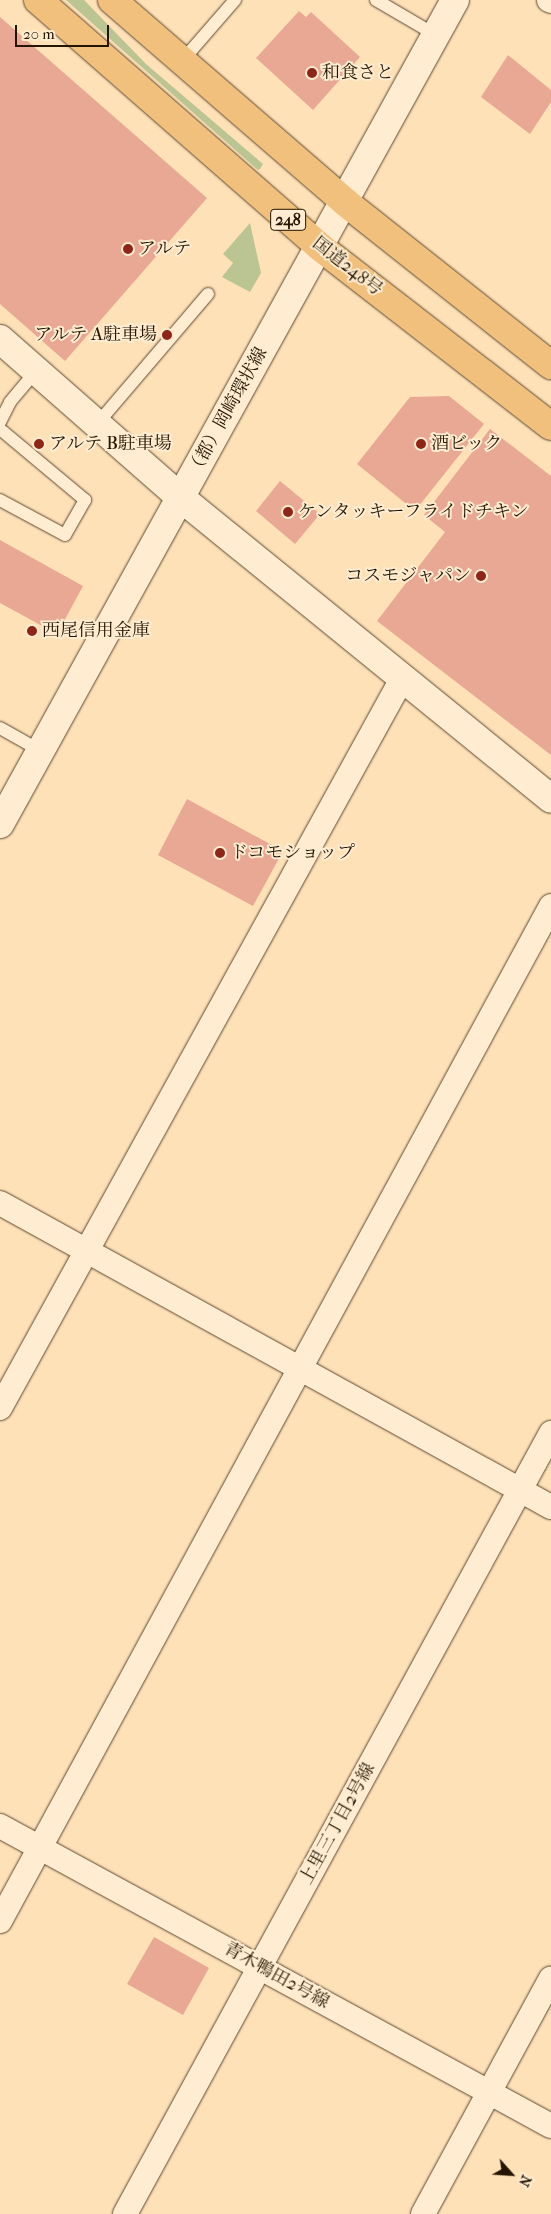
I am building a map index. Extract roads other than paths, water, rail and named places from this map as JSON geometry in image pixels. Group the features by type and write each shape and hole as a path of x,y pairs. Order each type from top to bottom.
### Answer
{"highway":[{"name":"国道248号","path":"38,0 320,247 551,426"},
{"path":"112,0 344,202 551,365"}],"street":[{"name":"（都）岡崎環状線","path":"0,824 455,0"},
{"path":"0,339 181,498 551,799"},
{"path":"0,1408 402,679"},
{"path":"0,1921 551,906"},
{"path":"0,1203 551,1507"},
{"name":"上里三丁目2号線","path":"125,2214 551,1434"},
{"name":"青木鴨田2号線","path":"0,1826 551,2126"},
{"path":"423,2214 551,1978"}],"lane":[{"path":"182,60 235,0"},
{"path":"376,0 436,35"},
{"path":"97,424 208,294"},
{"path":"0,422 10,402 36,371"},
{"path":"0,429 85,500 65,535 0,500"},
{"path":"0,728 41,751"}],"place":[{"name":"和食さと","path":"312,73"},
{"name":"アルテ","path":"128,249"},
{"name":"アルテ A駐車場","path":"167,335"},
{"name":"アルテ B駐車場","path":"39,444"},
{"name":"酒ビック","path":"421,444"},
{"name":"ケンタッキーフライドチキン","path":"288,512"},
{"name":"コスモジャパン","path":"481,576"},
{"name":"西尾信用金庫","path":"32,631"},
{"name":"ドコモショップ","path":"220,853"}]}
